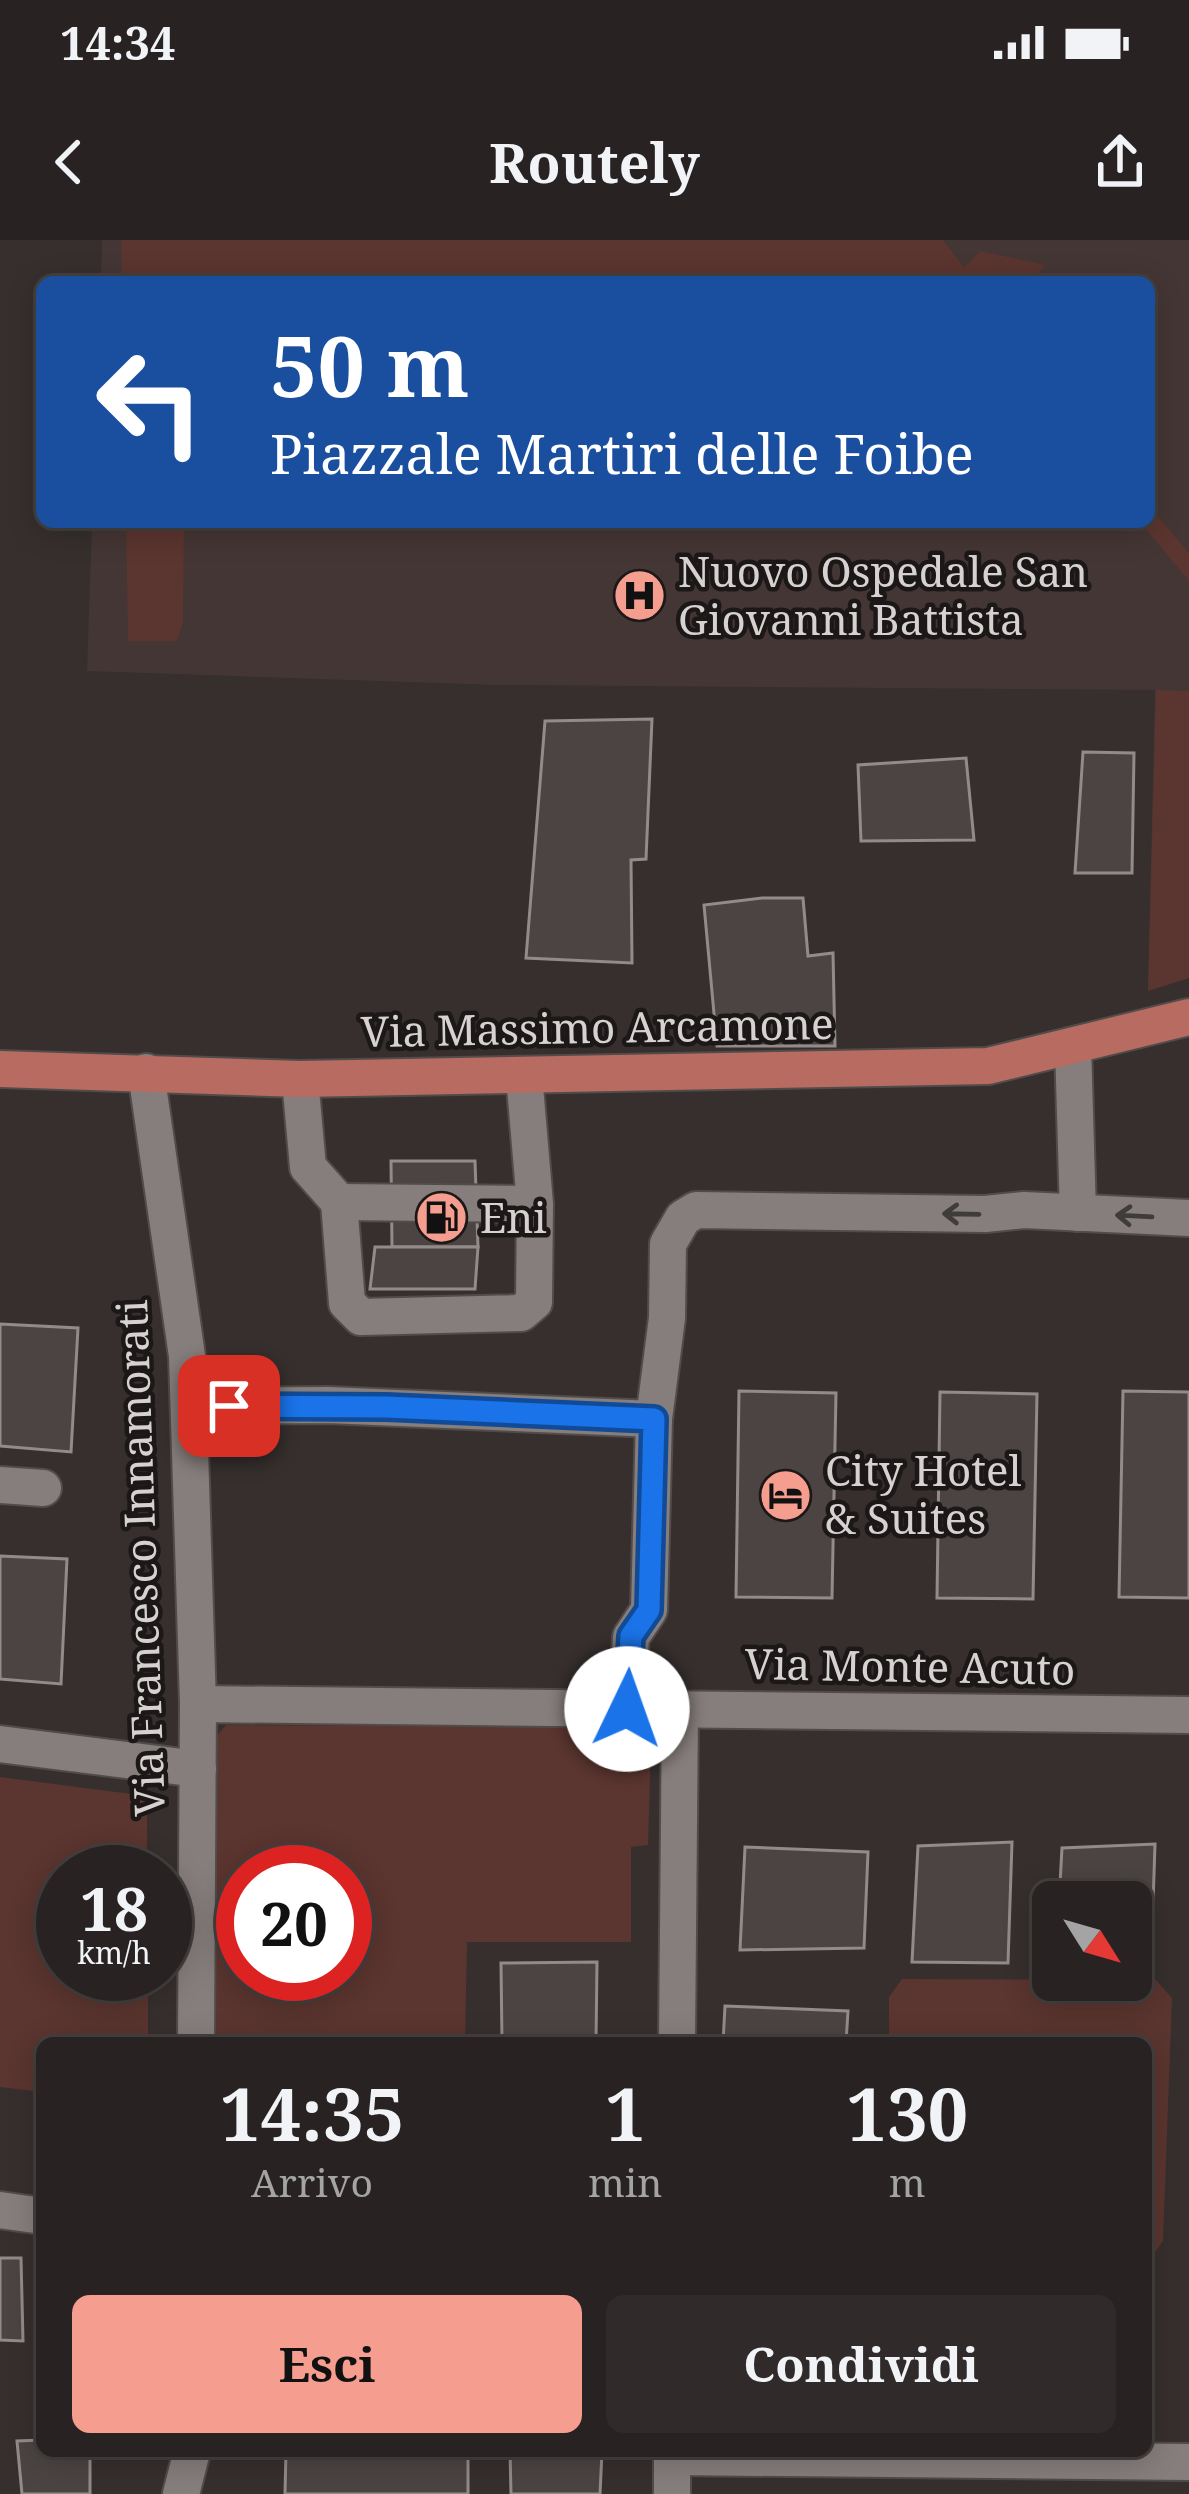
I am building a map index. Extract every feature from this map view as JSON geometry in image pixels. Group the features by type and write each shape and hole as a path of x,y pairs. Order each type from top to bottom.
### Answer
{"main road":[{"name":"Via Massimo Arcamone","path":"0,1069 300,1078 988,1066 1189,1017"}],"street":[{"path":"1073,1046 1078,1213"},
{"name":"Via Francesco Innamorati","path":"146,1072 187,1356 198,1704 196,2037"},
{"path":"300,1078 308,1167 339,1202 347,1303 361,1317 520,1312 534,1302 535,1204 524,1075"},
{"path":"339,1202 535,1204"},
{"path":"627,1709 631,1636 649,1610 654,1419 667,1318 668,1244 683,1218 696,1210 1189,1218"},
{"path":"189,1406 328,1405 654,1419"},
{"path":"0,1485 43,1488"},
{"name":"Via Monte Acuto","path":"198,1704 1189,1715"},
{"path":"677,2037 680,1709"},
{"path":"0,1744 198,1769"},
{"path":"0,2210 36,2215"},
{"path":"181,2494 190,2457"},
{"path":"672,2467 993,2477 1189,2462"}],"shaded area":[{"name":"Nuovo Ospedale San Giovanni Battista","path":"102,240 1189,240 1189,978 1148,991 1155,690 496,685 87,671 92,528 1155,528 1155,276 101,276"},
{"path":"121,240 943,240 964,268 980,251 1046,265 1035,276 122,276"},
{"path":"1155,513 1189,553 1189,581 1145,528 1155,528"},
{"path":"126,528 184,528 183,622 177,641 128,641"},
{"path":"1156,690 1189,691 1189,978 1148,991"},
{"path":"226,1725 642,1727 651,1746 648,1845 631,1847 631,1942 467,1942 465,2037 215,2037 214,1739"},
{"path":"0,1777 147,1796 147,1845 36,1845 36,2001 148,2001 148,2037 36,2037 36,2091 0,2087"},
{"path":"902,1979 1032,1980 1032,2001 1152,2001 1152,1980 1156,1980 1172,1998 1163,2241 1152,2257 1152,2037 889,2037 889,1997"}],"building":[{"path":"652,719 646,859 631,860 632,963 526,958 545,721"},
{"path":"1083,752 1134,753 1132,873 1075,873"},
{"path":"966,758 974,840 861,841 858,765"},
{"path":"803,898 808,956 833,953 835,1046 717,1046 704,905"},
{"path":"391,1161 475,1161 478,1247 392,1247"},
{"path":"375,1247 478,1247 475,1289 370,1289"},
{"path":"0,1324 78,1328 71,1452 0,1446"},
{"name":"City Hotel & Suites","path":"739,1391 836,1393 832,1598 736,1597"},
{"name":"City Hotel & Suites","path":"1123,1391 1189,1392 1189,1598 1119,1597"},
{"name":"City Hotel & Suites","path":"940,1392 1037,1394 1033,1599 937,1598"},
{"path":"0,1556 67,1559 61,1684 0,1679"},
{"path":"1012,1842 1008,1963 912,1962 918,1846"},
{"path":"1155,1844 1152,1935 1152,1881 1060,1881 1062,1848"},
{"path":"745,1847 868,1852 864,1948 740,1950"},
{"path":"597,1962 596,2037 502,2037 501,1963"},
{"path":"725,2006 848,2011 846,2037 723,2037"},
{"path":"0,2258 21,2258 23,2341 0,2340"},
{"path":"36,2440 36,2457 90,2457 90,2494 22,2494 17,2441"},
{"path":"286,2457 468,2457 468,2494 285,2494"},
{"path":"510,2457 602,2457 600,2494 511,2494"}],"place":[{"name":"Nuovo Ospedale San Giovanni Battista","path":"639,596"},
{"name":"Eni","path":"441,1218"},
{"name":"City Hotel & Suites","path":"786,1495"}],"route":[{"path":"229,1406 386,1407 654,1419 649,1610 631,1636 627,1709"}]}
